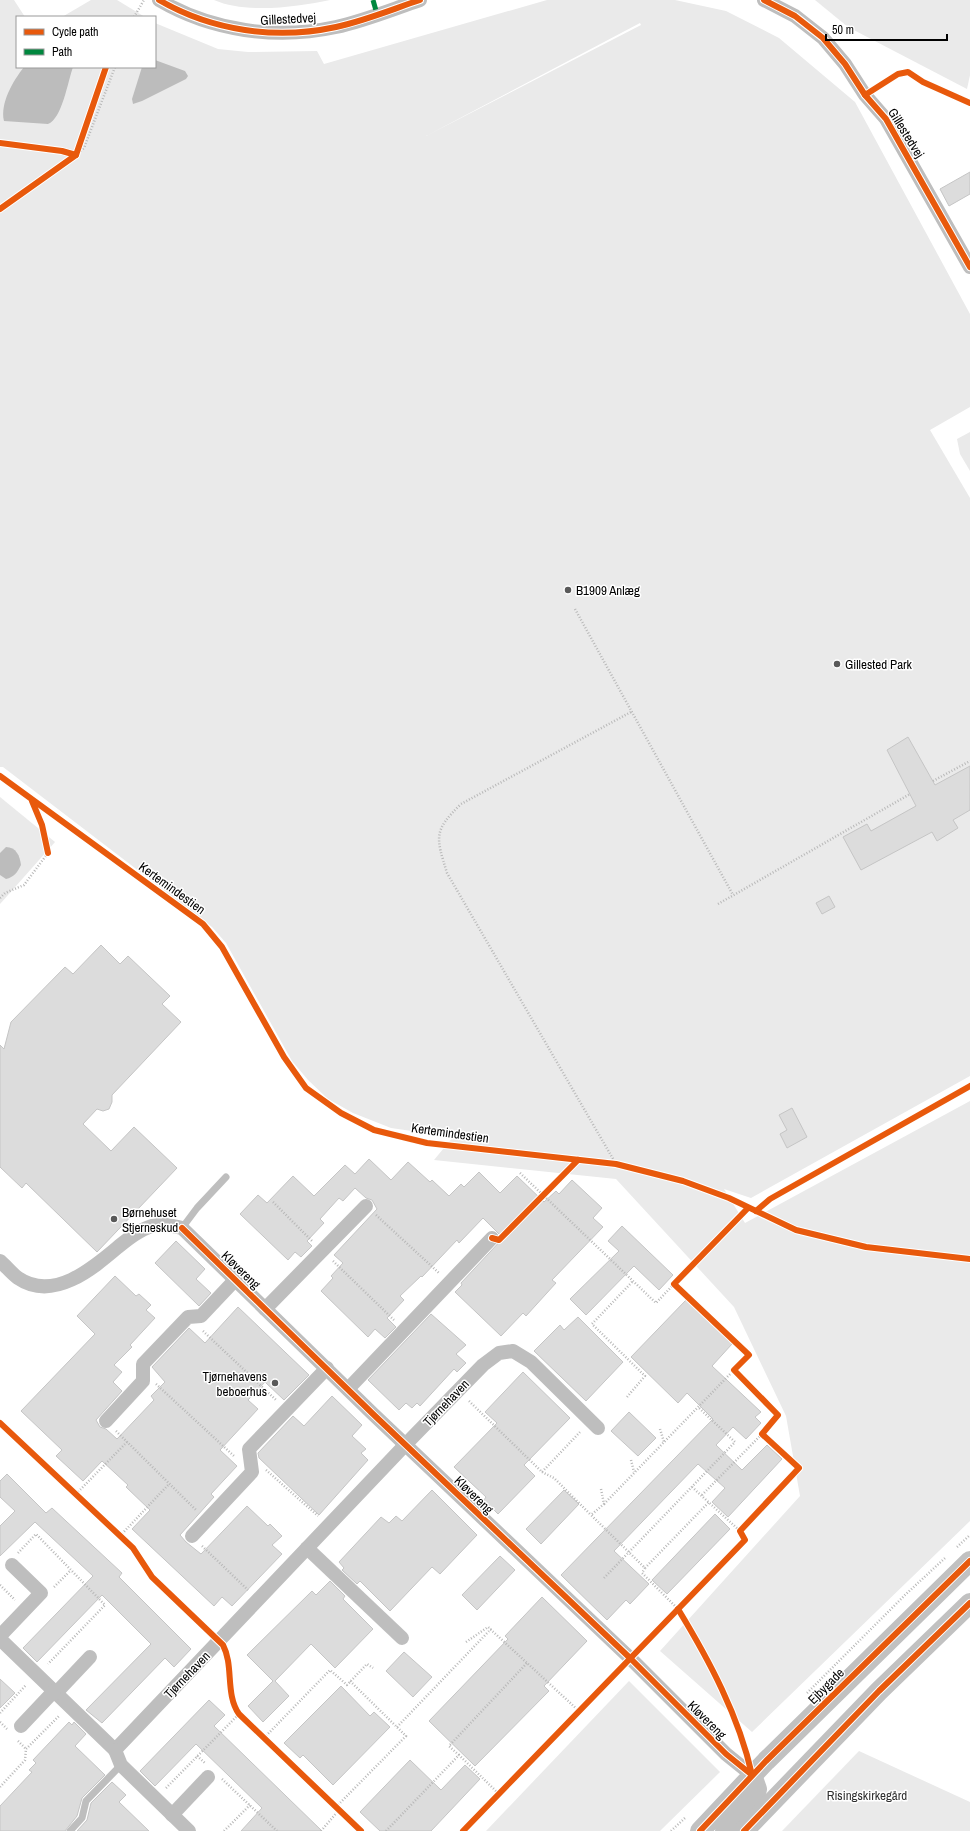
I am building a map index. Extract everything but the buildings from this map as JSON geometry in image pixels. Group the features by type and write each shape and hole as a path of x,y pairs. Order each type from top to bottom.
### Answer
{"main road":[{"name":"Ejbygade","path":"700,1831 752,1775 970,1561"},
{"path":"744,1831 879,1691 970,1603"},
{"path":"752,1775 782,1790"},
{"path":"725,1831 755,1798 757,1789 752,1775"}],"street":[{"name":"Gillestedvej","path":"159,0 202,21 249,32 293,32 336,27 420,0"},
{"name":"Gillestedvej","path":"764,0 795,16 823,38 845,64 865,95 886,119 970,267"},
{"path":"265,1309 366,1206"},
{"path":"0,1261 18,1278 31,1284 51,1286 68,1282 92,1269 136,1234 152,1226 170,1225 182,1228"},
{"name":"Kløvereng","path":"182,1228 348,1389 630,1658 726,1754 752,1775"},
{"path":"348,1389 492,1238"},
{"path":"106,1421 143,1381 143,1364 188,1317 201,1316 235,1280"},
{"name":"Tjørnehaven","path":"115,1750 406,1444 483,1365 499,1353 513,1351 531,1362 594,1424"},
{"path":"192,1536 252,1472 249,1449 327,1368"},
{"path":"307,1548 402,1638"},
{"path":"0,1636 41,1593 13,1561"},
{"path":"0,1639 34,1678 55,1692 115,1750 121,1765 189,1831"},
{"path":"21,1726 90,1657"},
{"path":"172,1815 212,1773"}],"lane":[{"path":"182,1228 197,1208 226,1177"},
{"path":"70,1831 82,1818 86,1801 121,1765"}],"path":[{"path":"127,16 136,0"},
{"path":"135,16 144,0"},
{"path":"69,160 76,156 84,148 115,68"},
{"path":"76,156 99,89"},
{"path":"575,609 734,895"},
{"path":"616,1164 447,873 439,846 438,836 444,820 460,804 632,712"},
{"path":"933,781 970,761"},
{"path":"718,904 910,794"},
{"path":"0,898 5,893 24,885 48,853 47,846"},
{"path":"609,1163 624,1166"},
{"path":"520,1173 656,1303 680,1278"},
{"path":"538,1201 549,1191"},
{"path":"273,1202 405,1330"},
{"path":"366,1206 450,1282"},
{"path":"627,1397 645,1376 592,1324 633,1281"},
{"path":"674,1284 680,1289"},
{"path":"188,1317 287,1410"},
{"path":"591,1516 739,1365"},
{"path":"734,1370 740,1376"},
{"path":"143,1372 252,1472"},
{"path":"458,1391 542,1472 554,1478 645,1568"},
{"path":"604,1578 735,1442 698,1406"},
{"path":"106,1421 206,1520"},
{"path":"542,1472 594,1424"},
{"path":"660,1429 664,1442"},
{"path":"702,1495 764,1431 767,1438"},
{"path":"76,1494 127,1442"},
{"path":"250,1454 328,1526"},
{"path":"631,1460 634,1472"},
{"path":"114,1530 122,1538 169,1484"},
{"path":"692,1486 741,1533 745,1526"},
{"path":"70,1488 81,1499"},
{"path":"601,1489 604,1504"},
{"path":"682,1616 678,1609 642,1573 645,1568 709,1502"},
{"path":"0,1713 105,1605 36,1534 13,1561"},
{"path":"192,1536 258,1600"},
{"path":"41,1593 52,1588 71,1570"},
{"path":"673,1614 683,1604"},
{"path":"466,1642 488,1627 579,1711"},
{"path":"397,1727 491,1629"},
{"path":"499,1794 449,1746 527,1663"},
{"path":"264,1738 330,1670 347,1685 367,1664 374,1668"},
{"path":"321,1831 338,1809 406,1736 350,1681"},
{"path":"0,1787 26,1760 26,1749 69,1706"},
{"path":"573,1717 584,1706"},
{"path":"156,1799 237,1712 244,1719"},
{"path":"259,1734 270,1744"},
{"path":"386,1831 459,1755"},
{"path":"197,1756 212,1773 250,1805 277,1831"},
{"path":"494,1799 504,1788"},
{"path":"331,1802 345,1816"},
{"path":"224,1831 250,1805"}],"green space":[{"name":"B1909 Anlæg","path":"0,0 14,0 24,16 16,16 16,68 156,68 156,23 218,49 248,52 317,51 324,64 547,0 675,0 726,11 779,38 855,102 970,314 970,407 930,430 970,498 970,1076 751,1198 724,1189 745,1223 970,1101 970,1521 752,1732 660,1651 800,1496 786,1416 734,1307 616,1179 434,1160 453,1137 391,1128 353,1113 328,1099 308,1080 292,1061 226,943 212,927 3,767 0,767","holes":["640,23 641,25 426,136"]},
{"path":"91,0 117,0 143,16 64,16"},
{"path":"214,0 330,0 287,7 256,8 241,7"},
{"path":"815,0 970,0 970,75 967,89 848,27"},
{"path":"970,432 970,471 960,454 957,439"},
{"path":"0,797 55,842 0,904"},
{"path":"629,1681 720,1772 660,1831 486,1831"},
{"name":"Risingskirkegård","path":"859,1751 970,1802 970,1831 782,1831"}],"shaded area":[{"path":"156,60 185,71 188,76 186,79 142,101 133,104 132,99 142,68 156,68"},
{"path":"23,68 73,68 61,107 53,121 48,124 4,121 3,114 8,92"},
{"path":"6,847 15,850 20,858 21,865 15,874 6,879 0,875 0,853"}],"marked path":[{"path":"373,0 377,14"}],"cycle path":[{"path":"159,0 179,11 222,26 245,30 290,33 336,27 368,18 420,0"},
{"path":"764,0 795,16 823,38 845,64 865,95 886,119 970,267"},
{"path":"0,209 76,155 106,68"},
{"path":"865,95 898,74 908,72 923,82 970,103"},
{"path":"0,143 62,151 76,155"},
{"name":"Kertemindestien","path":"0,776 203,924 222,947 284,1057 306,1088 341,1113 374,1130 427,1143 616,1164 683,1181 729,1198 796,1230 866,1247 970,1259"},
{"path":"32,801 42,825 48,853"},
{"path":"756,1211 770,1199 970,1086"},
{"path":"492,1238 499,1240 578,1160"},
{"path":"463,1831 745,1540 740,1531 799,1468 762,1434 778,1415 734,1370 749,1355 674,1284 748,1208"},
{"path":"182,1228 373,1414 630,1658 726,1754 752,1775"},
{"path":"0,1423 133,1548 152,1577 223,1645 228,1662 232,1698 239,1714 361,1831"},
{"path":"700,1831 766,1761 970,1561"},
{"path":"744,1831 879,1691 970,1603"},
{"path":"678,1609 701,1648 722,1689 739,1731 752,1775"}],"place":[{"name":"B1909 Anlæg","path":"568,590"},
{"name":"Gillested Park","path":"837,664"},
{"name":"Børnehuset Stjerneskud","path":"114,1219"},
{"name":"Tjørnehavens beboerhus","path":"275,1383"}]}
